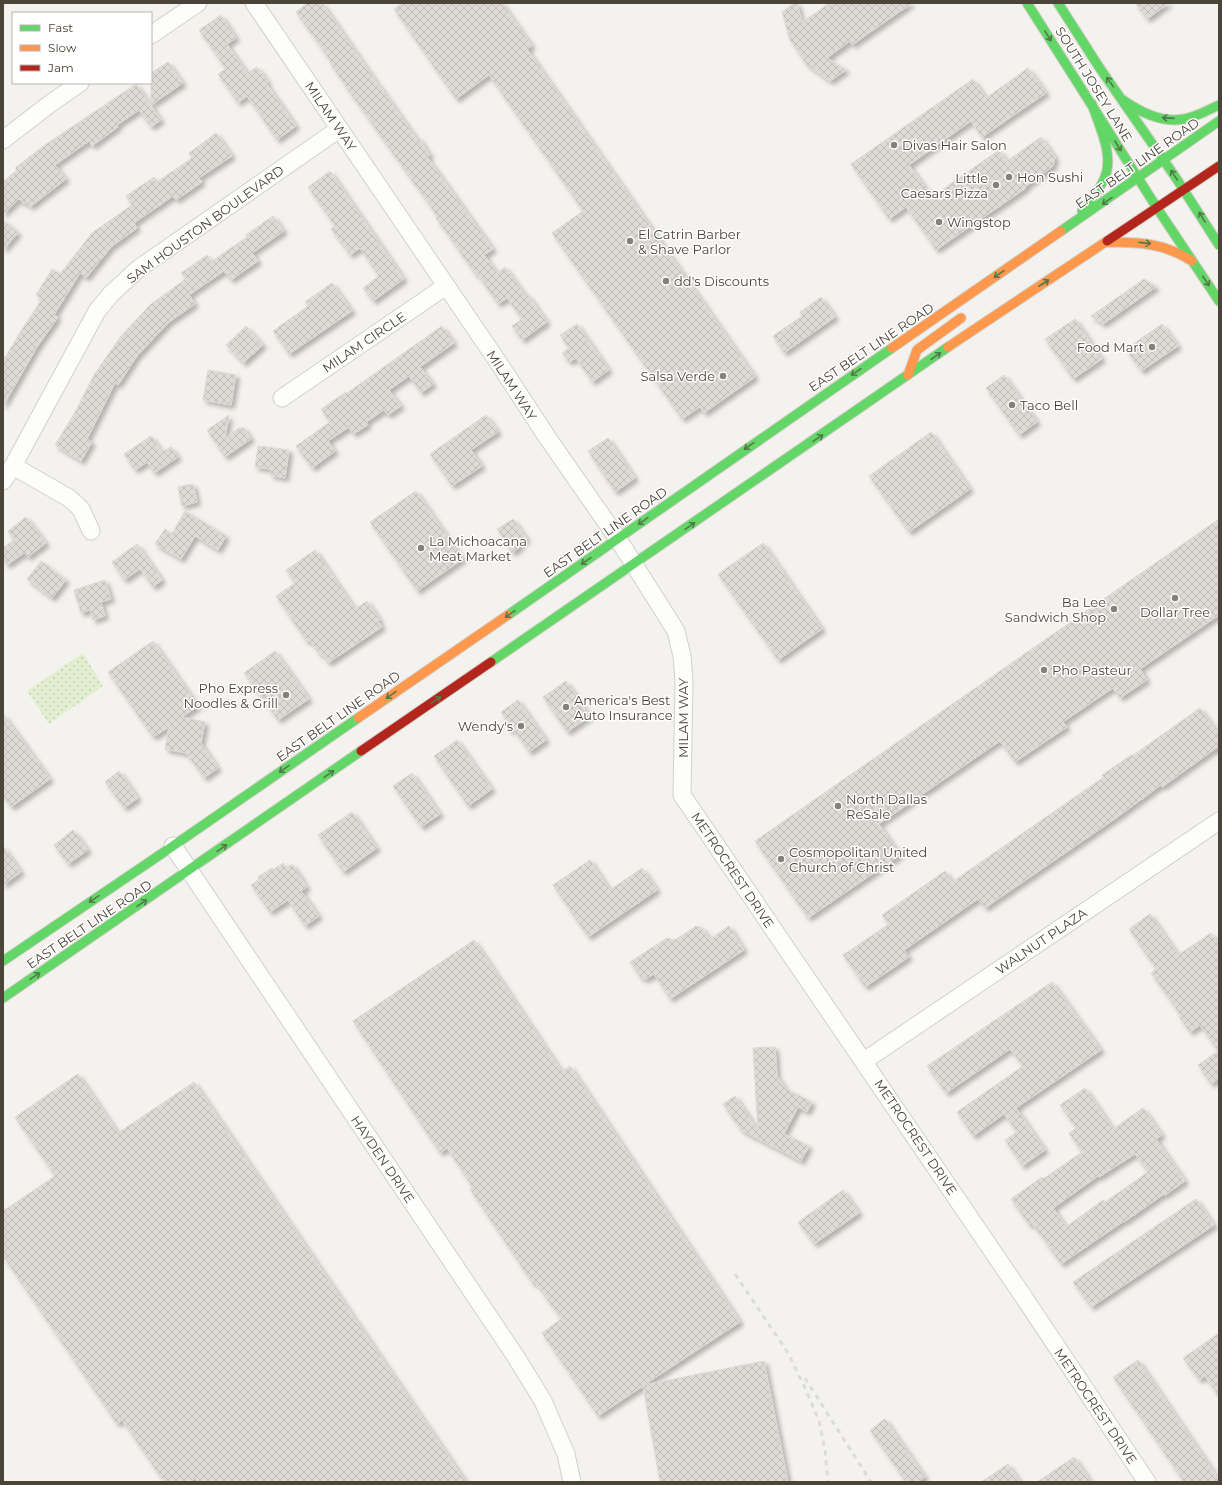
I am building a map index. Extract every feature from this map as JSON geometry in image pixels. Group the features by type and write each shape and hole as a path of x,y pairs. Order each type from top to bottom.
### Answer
{"main road":[{"name":"SOUTH JOSEY LANE","path":"1027,3 1157,208 1219,301"},
{"name":"SOUTH JOSEY LANE","path":"1058,3 1122,100 1184,189 1219,245"},
{"path":"1122,100 1142,112 1165,119 1184,118 1219,105"},
{"path":"1072,224 1098,191 1105,176 1107,164 1104,144 1092,104"},
{"name":"EAST BELT LINE ROAD","path":"3,960 173,846 888,350 1139,178 1219,121"},
{"name":"EAST BELT LINE ROAD","path":"3,998 983,323 1219,166"},
{"path":"1106,242 1146,242 1168,247 1186,256 1192,261"},
{"path":"1010,277 1026,256"},
{"path":"908,375 918,350 966,314"},
{"path":"882,364 888,350"},
{"path":"786,460 798,440"}],"street":[{"path":"152,34 198,3"},
{"name":"MILAM WAY","path":"254,3 547,438 618,538 676,631 682,656 684,682 682,795"},
{"path":"3,140 79,84"},
{"name":"SAM HOUSTON BOULEVARD","path":"3,482 97,311 110,294 138,269 339,129"},
{"name":"MILAM CIRCLE","path":"282,398 446,286"},
{"path":"13,466 69,498 81,509 90,530"},
{"name":"METROCREST DRIVE","path":"682,795 864,1061 1147,1482"},
{"name":"WALNUT PLAZA","path":"864,1061 1219,821"},
{"name":"HAYDEN DRIVE","path":"173,846 516,1357 543,1401 566,1454 572,1482"}],"green space":[{"path":"83,653 103,686 49,724 27,691"}],"building":[{"path":"308,3 322,3 417,139 419,138 430,155 427,157 493,249 484,255 497,273 505,267 526,296 528,295 547,322 522,340 512,326 522,319 507,298 498,304 477,274 476,275 436,218 438,217 350,93 329,61 330,60 296,12"},
{"path":"402,3 502,3 532,46 527,49 755,377 704,413 700,407 682,419 552,233 583,211 489,75 456,99 394,9"},
{"path":"794,3 797,3 802,22 830,3 912,3 852,45 850,41 827,58 846,70 830,81 807,65 790,40 782,12"},
{"path":"1135,3 1169,3 1147,19"},
{"path":"221,15 236,38 227,44 247,73 257,67 268,82 266,83 296,126 277,140 247,96 238,103 218,74 226,69 199,30"},
{"path":"168,62 183,83 151,105 152,72"},
{"path":"1028,68 1046,93 982,137 971,121 909,165 932,197 999,150 1007,161 1041,137 1055,157 1053,166 1025,187 1026,188 936,250 906,207 889,219 851,164 973,79 986,98"},
{"path":"136,84 161,120 151,127 139,110 117,125 118,127 92,146 89,141 55,165 66,179 30,207 26,202 24,204 19,199 3,214 3,182 17,170 15,168 42,147"},
{"path":"216,133 232,156 199,178 202,182 176,200 173,196 134,223 137,228 111,247 86,278 80,273 54,315 58,317 37,347 3,406 3,361 42,299 36,295 52,269 60,274 92,233 132,205 126,196 154,177 157,182 192,158 189,153"},
{"path":"330,171 404,279 373,301 363,288 379,276 360,248 350,255 331,229 335,226 308,187"},
{"path":"273,216 284,231 252,253 258,261 231,280 224,271 189,295 195,304 169,322 137,356 118,385 115,383 87,439 92,442 81,461 55,445 74,414 94,375 121,336 151,304 186,279 181,273 207,255 212,261 247,237 246,235"},
{"path":"3,220 18,233 3,250"},
{"path":"1144,279 1156,287 1103,324 1091,316"},
{"path":"332,283 352,311 289,354 273,331 308,306 305,302"},
{"path":"821,297 835,317 784,353 773,336 802,316 800,312"},
{"path":"1075,319 1102,359 1073,379 1045,339"},
{"path":"577,324 609,370 592,382 576,358 569,362 562,353 569,348 560,335"},
{"name":"Food Mart","path":"1162,324 1178,346 1141,371 1126,349"},
{"path":"246,326 263,345 243,363 226,345"},
{"path":"442,326 454,343 420,367 433,384 421,393 409,376 389,390 401,406 388,415 384,410 366,422 368,425 353,434 349,427 328,441 335,451 312,468 296,446 330,422 321,409 346,392 347,393"},
{"path":"208,370 236,375 231,405 203,400"},
{"name":"Taco Bell","path":"1004,375 1037,422 1019,435 986,388"},
{"path":"229,415 225,438 239,428 244,428 251,439 225,457 207,430"},
{"path":"486,415 498,432 471,450 482,466 452,486 430,454"},
{"path":"931,432 970,489 909,532 869,476"},
{"path":"151,436 162,452 171,447 178,457 154,473 147,462 135,470 124,454"},
{"path":"608,438 635,478 615,492 588,451"},
{"path":"258,446 289,450 285,478 270,475 271,469 255,467"},
{"path":"193,484 197,502 182,506 178,487"},
{"path":"416,491 463,559 417,591 370,522"},
{"path":"185,511 226,536 218,550 195,536 181,559 155,544 165,529 172,534"},
{"path":"26,517 46,543 28,557 24,553 7,565 3,559 3,548 14,540 8,531"},
{"path":"513,519 527,539 512,553 497,529"},
{"path":"1219,519 1219,615 1140,669 1147,680 1120,698 1113,688 1063,722 1067,727 1015,762 1000,741 879,824 900,855 808,918 755,841"},
{"path":"763,543 822,629 778,660 718,574"},
{"path":"137,544 162,580 153,587 140,569 124,580 112,562"},
{"path":"315,550 355,609 367,601 380,620 378,621 382,627 328,663 322,654 320,655 310,640 307,642 276,596 295,583 286,570"},
{"path":"41,561 66,580 52,598 27,579"},
{"path":"105,580 111,599 101,602 105,616 93,620 90,610 81,613 74,590"},
{"path":"153,641 198,706 182,717 205,722 201,743 218,768 204,778 186,753 165,749 169,727 153,737 108,672"},
{"path":"275,651 309,699 278,720 244,673"},
{"name":"America's Best Auto Insurance","path":"566,681 590,716 567,732 543,697"},
{"name":"Wendy's","path":"518,700 546,740 529,752 513,729 510,731 503,722 506,720 501,712"},
{"path":"1200,708 1219,735 1219,746 1162,787 1161,785 1116,818 985,908 978,899 904,950 909,957 865,987 843,955 889,924 882,915 945,871 952,882 1104,777 1102,775 1131,755 1132,756"},
{"path":"3,714 50,779 11,807 3,796"},
{"path":"457,740 492,789 468,806 434,756"},
{"path":"119,771 138,798 124,808 105,782"},
{"path":"412,773 440,814 421,827 393,786"},
{"path":"352,812 377,848 343,872 318,835"},
{"path":"73,830 88,850 68,864 54,845"},
{"path":"3,846 21,872 3,885"},
{"path":"590,860 610,890 642,868 657,890 588,937 553,885"},
{"path":"283,863 286,868 292,864 307,887 301,891 319,916 305,926 288,900 270,912 251,885 259,879 258,877 272,868 273,870"},
{"path":"1150,914 1178,955 1211,933 1219,944 1219,1078 1211,1084 1198,1065 1218,1051 1200,1025 1190,1032 1179,1017 1181,1016 1151,973 1156,969 1129,929"},
{"path":"696,926 702,928 710,939 729,926 744,950 670,999 654,974 646,979 641,978 630,962 667,938 675,940"},
{"path":"474,940 562,1072 570,1066 740,1322 644,1385 764,1361 788,1482 660,1482 643,1386 598,1416 542,1333 561,1319 535,1282 533,1284 470,1189 473,1188 447,1148 440,1153 353,1021"},
{"path":"1052,982 1101,1050 1016,1108 1045,1150 1022,1166 1005,1140 1017,1132 1004,1114 973,1136 957,1112 1023,1066 1010,1049 946,1093 927,1066"},
{"path":"775,1047 777,1076 786,1089 812,1102 807,1112 798,1107 784,1134 809,1146 801,1161 741,1130 723,1104 735,1096 758,1130 753,1048"},
{"path":"78,1074 118,1133 194,1082 466,1482 198,1482 195,1478 189,1482 164,1482 122,1420 117,1424 3,1256 3,1211 55,1176 15,1117"},
{"path":"1085,1088 1113,1129 1143,1108 1162,1135 1156,1139 1185,1181 1061,1264 1032,1223 1029,1225 1011,1199 1042,1177 1043,1179 1082,1152 1069,1133 1076,1128 1060,1105","holes":["1135,1154 1148,1172 1105,1202 1103,1200 1066,1227 1053,1208 1098,1176 1099,1177"]},
{"path":"843,1190 859,1213 814,1244 798,1222"},
{"path":"1196,1199 1214,1225 1091,1307 1073,1282"},
{"path":"1219,1333 1219,1397 1205,1376 1199,1380 1183,1358"},
{"path":"1138,1360 1219,1482 1184,1482 1113,1377"},
{"path":"885,1419 925,1477 917,1482 906,1482 870,1430"},
{"path":"1074,1457 1091,1482 1037,1482"},
{"path":"1008,1464 1020,1482 981,1482"}],"railway":[{"path":"735,1274 788,1353 805,1388 819,1421 825,1450 828,1482"},
{"path":"805,1378 871,1482"}],"traffic: fast":[{"path":"1027,3 1157,208 1219,301"},
{"path":"1058,3 1099,67 1176,178 1219,245"},
{"path":"1123,100 1152,116 1176,120 1188,118 1219,105"},
{"path":"1082,211 1095,195 1105,177 1108,159 1102,131 1092,104"},
{"path":"1061,231 1219,121"},
{"path":"491,662 948,347"},
{"path":"508,615 892,348"},
{"path":"3,961 358,718"},
{"path":"3,998 361,751"}],"traffic: slow":[{"path":"892,348 1061,231"},
{"path":"948,347 1107,241"},
{"path":"1106,242 1129,242 1161,247 1171,250 1192,261"},
{"path":"908,375 917,350 961,318"},
{"path":"358,718 508,615"}],"traffic: jam":[{"path":"1107,241 1219,166"},
{"path":"361,751 491,662"}],"place":[{"name":"Divas Hair Salon","path":"894,145"},
{"name":"Hon Sushi","path":"1009,177"},
{"name":"Little Caesars Pizza","path":"996,185"},
{"name":"Wingstop","path":"939,222"},
{"name":"El Catrin Barber & Shave Parlor","path":"630,241"},
{"name":"dd's Discounts","path":"666,281"},
{"name":"Food Mart","path":"1152,347"},
{"name":"Salsa Verde","path":"723,376"},
{"name":"Taco Bell","path":"1012,405"},
{"name":"La Michoacana Meat Market","path":"421,548"},
{"name":"Dollar Tree","path":"1175,598"},
{"name":"Ba Lee Sandwich Shop","path":"1114,609"},
{"name":"Pho Pasteur","path":"1044,670"},
{"name":"Pho Express Noodles & Grill","path":"286,695"},
{"name":"America's Best Auto Insurance","path":"566,707"},
{"name":"Wendy's","path":"521,726"},
{"name":"North Dallas ReSale","path":"838,806"},
{"name":"Cosmopolitan United Church of Christ","path":"781,859"}]}
